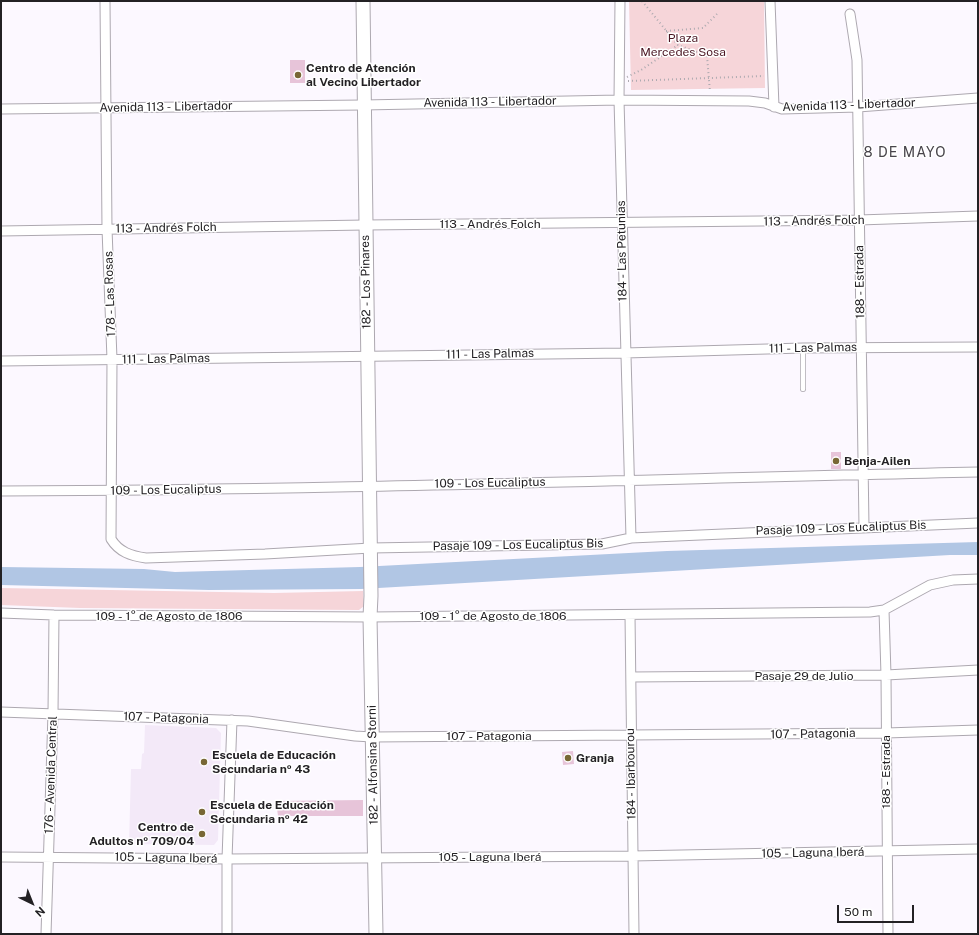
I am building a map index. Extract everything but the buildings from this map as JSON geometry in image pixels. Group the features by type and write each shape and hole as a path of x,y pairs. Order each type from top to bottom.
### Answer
{"street":[{"name":"178 - Las Rosas","path":"105,1 108,229 112,359 111,539"},
{"name":"182 - Los Pinares","path":"363,1 363,105 371,596"},
{"name":"184 - Las Petunias","path":"620,1 619,100 628,480 631,538"},
{"path":"770,1 774,107"},
{"name":"188 - Estrada","path":"850,14 857,60 864,527"},
{"name":"Avenida 113 - Libertador","path":"1,109 363,105 619,100 710,100 759,102 782,109 858,107 978,98"},
{"name":"113 - Andrés Folch","path":"1,231 365,225 859,220 978,216"},
{"name":"111 - Las Palmas","path":"1,361 367,355 625,353 861,347 978,347"},
{"name":"109 - Los Eucaliptus","path":"1,491 112,491 978,472"},
{"name":"Pasaje 109 - Los Eucaliptus Bis","path":"111,539 122,552 129,555 146,558 265,554 370,548 602,544 631,538 978,523"},
{"name":"109 - 1° de Agosto de 1806","path":"1,613 54,615 370,617 854,612 884,610 930,585 953,580 978,579"},
{"name":"182 - Alfonsina Storni","path":"371,596 370,617 376,934"},
{"name":"188 - Estrada","path":"884,610 888,934"},
{"name":"176 - Avenida Central","path":"46,934 53,713 54,615"},
{"name":"184 - Ibarbourou","path":"630,615 634,934"},
{"name":"Pasaje 29 de Julio","path":"631,677 886,675 978,670"},
{"name":"107 - Patagonia","path":"1,712 248,721 372,737 631,736 886,733 978,730"},
{"path":"227,934 227,858 232,720"},
{"name":"105 - Laguna Iberá","path":"1,857 375,858 632,856 978,849"}],"lane":[{"path":"803,348 803,389"}],"path":[{"path":"642,1 678,46 707,56 710,100"},
{"path":"666,31 703,28 717,14"},
{"path":"619,81 641,70 678,46"},
{"path":"619,81 773,76"}],"shaded area":[{"path":"145,725 216,728 221,733 218,840 214,845 129,844 131,769 141,769 142,754 144,753"}],"green space":[{"name":"Plaza Mercedes Sosa","path":"629,1 764,1 765,88 631,90"},
{"path":"1,588 274,593 363,591 364,606 359,610 80,608 1,605"}],"water":[{"path":"978,542 978,555 950,555 361,589 209,590 1,585 1,567 144,569 175,572 360,567 667,551"}],"place":[{"name":"Centro de Atención al Vecino Libertador","path":"298,75"},
{"name":"Benja-Ailen","path":"836,461"},
{"name":"Granja","path":"568,758"},
{"name":"Escuela de Educación Secundaria nº 43","path":"204,762"},
{"name":"Escuela de Educación Secundaria nº 42","path":"202,812"},
{"name":"Centro de Adultos nº 709/04","path":"202,834"}],"district":[{"name":"8 DE MAYO","path":"905,153"}]}
